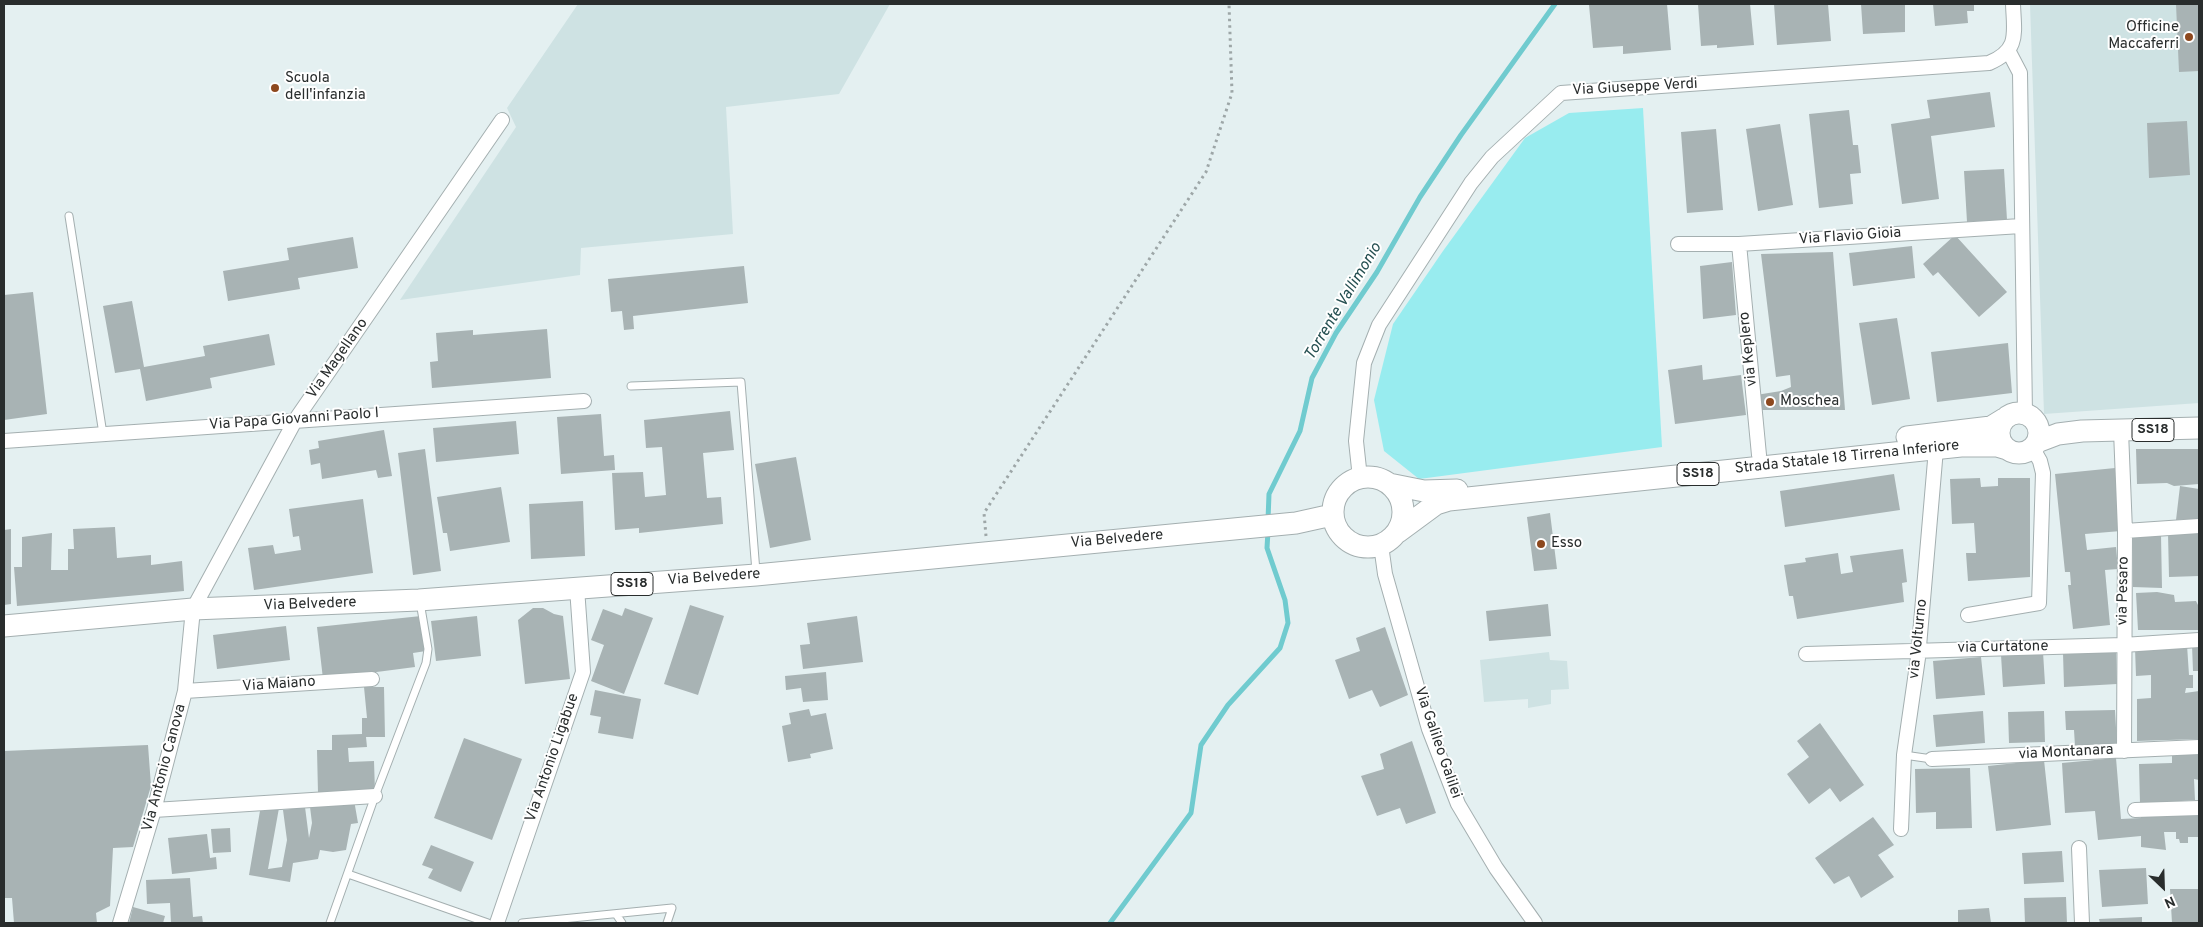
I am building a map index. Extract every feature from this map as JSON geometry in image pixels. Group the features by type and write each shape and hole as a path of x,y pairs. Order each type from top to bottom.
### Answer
{"main road":[{"name":"Strada Statale 18 Tirrena Inferiore","path":"1360,478 1372,477 1389,484 1441,492 1991,427 2015,413 2050,424 2113,431"},
{"path":"2029,416 2039,429 2034,445"},
{"path":"2004,419 1999,432 2000,438 2007,449"},
{"name":"Strada Statale 18 Tirrena Inferiore","path":"1381,545 1436,504 1449,500 1982,445 2020,453 2034,445 2069,432 2199,428"},
{"path":"1360,478 1350,481 1337,496 1332,515 1335,525 1349,542 1359,546 1381,545"},
{"path":"1389,484 1401,498 1404,511 1398,532"},
{"name":"Via Belvedere","path":"4,626 193,609 419,600 756,575 1268,526 1296,523 1332,515"}],"street":[{"path":"2013,4 2014,36 2009,52 2020,73 2021,226 2029,416"},
{"name":"Via Giuseppe Verdi","path":"1360,478 1356,441 1364,363 1379,325 1471,183 1492,157 1561,93 1989,63 2009,52"},
{"name":"Via Magellano","path":"193,609 296,419 502,120"},
{"name":"Via Flavio Gioia","path":"1678,244 1739,244 2021,226"},
{"name":"via Keplero","path":"1739,244 1760,454"},
{"name":"Via Papa Giovanni Paolo I","path":"4,441 296,419 584,401"},
{"name":"via Pesaro","path":"2113,431 2125,531 2124,751"},
{"path":"1968,615 2039,603 2043,472 2034,445"},
{"name":"via Volturno","path":"1902,829 1904,755 1919,649 1936,449"},
{"path":"2125,531 2199,526"},
{"name":"Via Galileo Galilei","path":"1381,545 1385,574 1429,729 1458,804 1496,868 1535,923"},
{"name":"Via Antonio Ligabue","path":"497,923 583,672 577,588"},
{"name":"Via Antonio Canova","path":"120,923 154,810 186,692 193,609"},
{"name":"via Curtatone","path":"1806,654 1919,649 2123,645 2199,640"},
{"name":"Via Maiano","path":"186,692 372,679"},
{"name":"via Montanara","path":"1932,759 2199,747"},
{"path":"154,810 375,796"},
{"path":"2135,810 2199,808"},
{"path":"2079,848 2082,923"}],"lane":[{"path":"69,216 103,434"},
{"path":"631,386 741,382 756,575"},
{"path":"330,923 375,796 426,663 428,649 419,600"},
{"path":"1904,755 1932,759"},
{"path":"348,874 488,923"},
{"path":"522,923 672,908 667,923"},
{"path":"616,914 622,923"}],"path":[{"path":"988,553 984,513 1206,172 1232,93 1228,4"}],"shaded area":[{"path":"578,4 890,4 839,94 726,107 733,234 581,248 580,275 400,300 516,127 507,108"},
{"path":"2030,4 2199,4 2199,403 2044,414"},
{"path":"1643,108 1662,447 1419,479 1384,451 1374,400 1393,324 1525,138 1569,113"},
{"path":"1549,652 1550,660 1567,661 1569,689 1551,690 1551,704 1528,708 1528,699 1484,702 1480,660"}],"building":[{"path":"1667,4 1671,50 1623,54 1623,46 1593,48 1589,5"},
{"path":"1698,4 1750,4 1754,45 1717,48 1717,45 1701,46"},
{"path":"1774,4 1828,4 1831,41 1777,45"},
{"path":"1861,4 1905,4 1905,32 1863,34"},
{"path":"1933,4 1974,4 1974,11 1967,11 1968,23 1935,26"},
{"name":"Officine Maccaferri","path":"2176,4 2199,4 2199,71 2179,72"},
{"path":"1990,92 1995,127 1931,136 1939,199 1902,204 1891,124 1930,118 1927,100"},
{"path":"1849,110 1853,145 1858,145 1861,173 1850,174 1853,204 1819,208 1809,114"},
{"path":"2187,121 2190,175 2149,178 2147,123"},
{"path":"1780,124 1793,205 1758,211 1746,129"},
{"path":"1716,129 1723,210 1687,213 1681,132"},
{"path":"2004,169 2007,220 1967,222 1964,171"},
{"path":"1955,235 2007,292 1979,317 1938,272 1933,276 1923,264"},
{"path":"353,237 358,268 298,278 300,289 228,301 223,271 289,260 287,248"},
{"path":"1912,246 1915,278 1853,286 1849,253"},
{"path":"1833,252 1845,410 1758,410 1756,395 1781,391 1791,387 1790,375 1776,377 1761,254"},
{"path":"1732,262 1736,315 1703,319 1700,266"},
{"path":"744,266 748,303 633,316 634,329 624,330 622,311 611,312 608,279"},
{"path":"33,292 47,414 4,420 4,295"},
{"path":"132,301 144,367 205,356 203,346 269,334 275,365 210,378 212,388 146,401 140,369 115,373 103,306"},
{"path":"1897,318 1910,399 1872,405 1859,323"},
{"path":"547,329 551,378 432,388 430,362 438,361 436,333 473,330 473,335"},
{"path":"2008,343 2012,393 1937,402 1931,352"},
{"path":"1702,365 1703,380 1741,375 1746,415 1675,424 1668,370"},
{"path":"730,411 734,450 703,453 707,498 721,497 723,524 639,533 639,528 615,530 612,473 643,472 645,497 666,495 662,447 646,448 644,420"},
{"path":"601,414 604,456 614,455 615,470 561,474 557,417"},
{"path":"516,421 519,454 436,462 433,428"},
{"path":"384,430 392,476 378,478 376,470 322,479 320,463 311,465 309,450 319,448 318,441"},
{"path":"425,449 441,571 413,575 398,453"},
{"path":"2136,449 2199,449 2199,484 2174,486 2167,483 2137,484"},
{"path":"796,457 811,540 770,548 755,464"},
{"path":"2115,468 2121,531 2085,534 2087,550 2116,547 2118,569 2105,570 2110,625 2073,629 2068,585 2071,585 2070,572 2065,572 2055,474"},
{"path":"1894,474 1900,510 1785,527 1780,491"},
{"path":"1980,478 1981,487 1998,486 1998,478 2030,478 2030,577 1968,581 1966,553 1976,553 1974,523 1952,524 1950,479"},
{"path":"2180,486 2199,489 2199,519 2176,520"},
{"path":"501,487 510,542 450,551 447,533 443,533 437,497"},
{"path":"363,499 373,573 254,590 248,548 273,545 275,554 301,550 299,536 293,537 289,509"},
{"path":"583,501 585,556 531,559 529,504"},
{"path":"1550,513 1557,569 1534,571 1527,517"},
{"path":"115,527 117,558 151,555 151,565 182,561 184,591 17,606 14,567 22,567 22,537 52,533 51,570 68,570 68,549 74,549 73,529"},
{"path":"11,529 11,604 4,605 4,530"},
{"path":"2199,532 2199,576 2169,577 2168,533"},
{"path":"2161,535 2162,588 2133,587 2133,537"},
{"path":"1903,549 1907,582 1902,583 1904,602 1797,619 1793,596 1789,596 1784,565 1806,562 1805,558 1838,553 1841,574 1853,572 1850,556"},
{"path":"2157,592 2174,595 2175,602 2196,601 2199,607 2199,630 2138,630 2136,593"},
{"path":"1548,604 1551,636 1489,641 1486,611"},
{"path":"690,605 724,616 698,695 664,684"},
{"path":"533,608 543,608 563,616 570,679 525,684 518,620"},
{"path":"625,608 653,618 624,694 591,681 604,645 591,640 603,609 622,616"},
{"path":"421,616 426,651 413,653 415,667 323,679 317,627"},
{"path":"477,616 481,656 436,661 431,621"},
{"path":"857,616 863,662 803,669 800,645 810,644 807,623"},
{"path":"286,626 290,660 217,669 213,635"},
{"path":"1385,627 1408,695 1380,707 1372,690 1349,699 1335,660 1360,651 1356,638"},
{"path":"2187,645 2189,675 2193,675 2193,688 2186,688 2185,693 2199,691 2199,739 2137,741 2137,699 2151,698 2151,675 2136,676 2135,648"},
{"path":"2192,645 2199,645 2199,671 2193,671"},
{"path":"2116,651 2117,684 2064,687 2063,653"},
{"path":"2043,652 2045,684 2003,687 2001,655"},
{"path":"1981,657 1985,695 1936,699 1933,661"},
{"path":"826,672 828,700 803,702 801,688 786,690 785,676"},
{"path":"364,687 384,687 385,737 366,737 367,747 348,748 349,762 374,761 375,792 318,793 317,750 332,750 332,735 362,734 362,718 367,718"},
{"path":"595,690 641,699 633,739 598,733 601,717 590,715"},
{"path":"809,709 811,716 826,713 833,749 810,754 811,758 788,762 782,726 791,724 789,713"},
{"path":"2115,710 2117,745 2075,746 2074,730 2066,730 2065,711"},
{"path":"1983,711 1985,743 1936,747 1933,715"},
{"path":"2044,711 2045,742 2009,743 2008,712"},
{"path":"1820,723 1864,785 1840,802 1830,788 1809,804 1787,774 1809,757 1797,741"},
{"path":"464,738 522,759 492,840 434,818"},
{"path":"1412,741 1436,813 1406,824 1400,808 1377,816 1361,776 1384,769 1380,754"},
{"path":"148,745 151,786 133,847 113,848 110,906 96,913 97,923 14,923 12,898 4,898 4,751"},
{"path":"2199,752 2199,780 2194,779 2195,800 2140,804 2139,764 2172,763 2172,755"},
{"path":"2116,758 2121,819 2141,818 2141,816 2199,814 2199,837 2188,837 2188,843 2180,843 2179,839 2176,839 2176,832 2164,832 2166,850 2141,847 2141,836 2098,840 2095,811 2065,813 2062,763"},
{"path":"2044,760 2051,825 1996,831 1988,766"},
{"path":"1970,768 1972,828 1936,829 1936,812 1916,813 1915,769"},
{"path":"354,800 358,823 351,824 346,850 333,852 320,850 318,859 293,863 290,882 249,875 261,805 279,808 268,869 282,867 287,840 283,810 305,807 309,838 312,823 310,807"},
{"path":"1873,817 1894,845 1878,855 1894,877 1861,898 1849,876 1834,884 1815,858"},
{"path":"230,828 231,852 213,853 211,829"},
{"path":"207,834 210,858 216,857 217,869 172,874 168,838"},
{"path":"431,845 474,862 461,892 428,878 433,869 422,865"},
{"path":"2062,851 2064,882 2024,884 2022,853"},
{"path":"2146,868 2148,904 2102,907 2099,870"},
{"path":"190,878 193,917 202,916 203,923 171,923 170,903 147,904 146,880"},
{"path":"2170,889 2199,889 2199,923 2172,923"},
{"path":"2066,897 2067,923 2025,923 2024,898"},
{"path":"133,907 165,916 163,923 129,923"},
{"path":"1989,908 1991,923 1958,923 1958,910"},
{"path":"2142,917 2142,923 2100,923 2099,919"}],"waterway":[{"name":"Torrente Vallimonio","path":"1268,520 1269,494 1300,431 1312,378 1336,333 1377,272 1420,197 1461,135 1555,4"},
{"name":"Torrente Vallimonio","path":"1110,923 1191,813 1201,745 1228,705 1280,648 1288,623 1285,600 1267,548 1268,531"}],"place":[{"name":"Officine Maccaferri","path":"2189,37"},
{"name":"Scuola dell'infanzia","path":"275,88"},
{"name":"Moschea","path":"1770,402"},
{"name":"Esso","path":"1541,544"}]}
